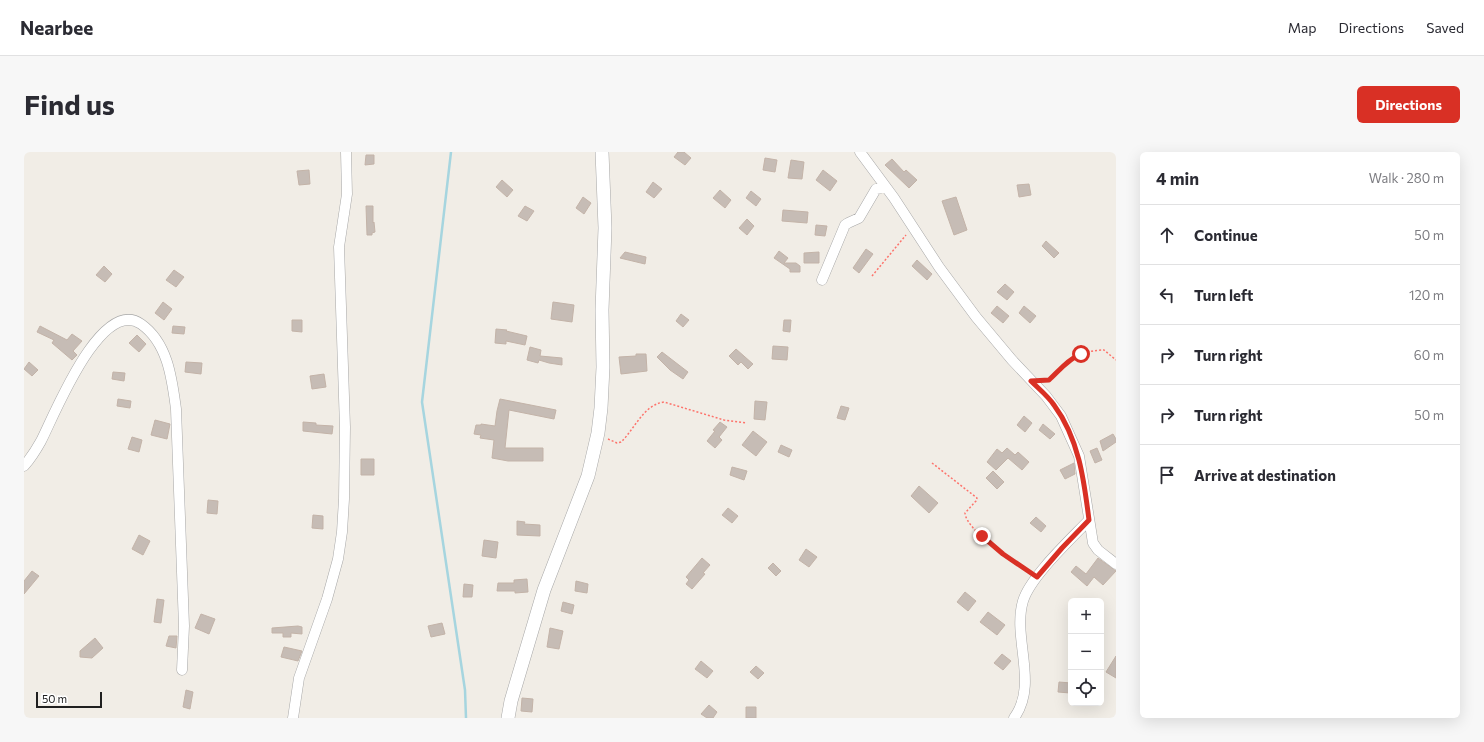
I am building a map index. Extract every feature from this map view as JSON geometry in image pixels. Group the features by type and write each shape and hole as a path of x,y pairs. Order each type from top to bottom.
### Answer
{"street":[{"path":"293,718 299,678 327,599 338,559 342,532 345,427 340,247 347,194 346,152"},
{"path":"508,718 511,701 544,590 588,476 598,433 603,367 602,310 605,228 602,152"},
{"path":"860,152 939,267 976,317 998,344 1054,405 1061,416 1076,447 1082,472 1092,539 1095,547 1116,564"},
{"path":"822,280 845,226 848,222 859,218 876,189 885,187"},
{"path":"24,466 38,446 79,364 102,336 114,324 122,320 129,319 139,322 146,327 154,336 165,355 171,377 176,409 184,626 182,670"},
{"path":"1014,718 1023,702 1024,686 1020,617 1023,600 1037,577 1089,520"}],"path":[{"path":"872,276 913,228"},
{"path":"1031,381 1049,380 1063,366 1081,354 1104,350 1116,360"},
{"path":"598,433 611,441 617,443 621,442 649,408 657,403 664,402 724,420 746,423"},
{"path":"932,463 977,498 966,511 965,515 972,527 1003,554 1037,577"}],"building":[{"path":"678,152 684,152 691,158 685,165 674,157"},
{"path":"366,155 374,155 374,164 365,165"},
{"path":"765,158 777,160 775,172 763,170"},
{"path":"892,159 904,172 906,170 917,180 909,188 885,165"},
{"path":"791,160 804,162 802,179 788,178"},
{"path":"309,170 310,184 299,185 297,171"},
{"path":"823,170 837,181 830,191 816,180"},
{"path":"502,180 513,190 507,197 496,187"},
{"path":"653,182 662,189 654,198 646,192"},
{"path":"1029,184 1031,195 1019,197 1017,185"},
{"path":"720,190 731,200 725,208 713,198"},
{"path":"751,191 761,199 756,206 746,198"},
{"path":"583,197 591,203 584,214 576,208"},
{"path":"956,197 967,230 954,235 942,201"},
{"path":"366,206 373,206 373,223 374,222 375,232 372,233 372,235 367,235"},
{"path":"525,206 534,211 527,221 518,216"},
{"path":"783,210 808,212 807,223 782,221"},
{"path":"747,219 754,226 747,235 739,228"},
{"path":"816,225 827,226 825,236 815,235"},
{"path":"1046,241 1059,253 1054,258 1042,246"},
{"path":"866,249 873,254 859,273 853,268"},
{"path":"779,251 788,258 784,263 796,263 800,266 800,272 790,272 790,269 774,258"},
{"path":"625,252 646,257 645,264 620,258"},
{"path":"819,252 819,263 804,263 804,253"},
{"path":"917,260 932,274 927,280 912,266"},
{"path":"104,266 112,274 105,282 96,275"},
{"path":"174,270 184,277 176,287 166,280"},
{"path":"1005,284 1014,292 1007,300 997,292"},
{"path":"163,302 172,309 164,320 155,313"},
{"path":"553,302 574,305 572,322 551,319"},
{"path":"997,306 1009,316 1003,323 991,313"},
{"path":"1024,306 1036,316 1030,323 1019,313"},
{"path":"681,314 689,320 683,327 676,321"},
{"path":"292,320 302,320 302,332 292,331"},
{"path":"784,320 791,320 790,332 783,331"},
{"path":"40,326 67,340 72,334 82,341 73,351 77,355 72,360 52,343 54,340 37,332"},
{"path":"173,326 185,327 184,334 172,333"},
{"path":"496,329 507,330 506,331 527,336 525,345 506,341 506,344 495,343"},
{"path":"137,335 146,344 139,352 129,343"},
{"path":"773,346 788,347 787,360 772,359"},
{"path":"530,347 541,350 540,356 562,358 562,365 539,360 538,363 527,360"},
{"path":"736,349 753,364 748,369 741,362 738,365 729,356"},
{"path":"662,352 688,372 683,379 670,370 657,357"},
{"path":"636,354 646,354 647,371 621,374 619,357 636,356"},
{"path":"29,362 38,370 32,376 24,369"},
{"path":"186,362 202,363 201,374 185,372"},
{"path":"113,372 125,373 124,381 112,379"},
{"path":"324,374 326,387 312,389 310,376"},
{"path":"118,399 131,401 130,408 117,406"},
{"path":"500,399 556,410 554,419 509,410 505,448 543,448 543,461 508,461 492,458 494,440 480,438 481,435 474,434 476,425 481,424 495,426"},
{"path":"755,401 767,402 765,420 754,419"},
{"path":"841,406 849,408 845,420 837,418"},
{"path":"1024,416 1032,423 1025,432 1017,425"},
{"path":"155,420 170,424 167,439 151,435"},
{"path":"303,422 316,423 316,425 333,426 332,434 303,431"},
{"path":"720,422 727,427 719,437 722,440 715,448 707,441 715,431 713,430"},
{"path":"1043,424 1055,434 1050,439 1039,430"},
{"path":"753,431 767,442 756,456 742,445"},
{"path":"1113,434 1116,442 1103,451 1100,441"},
{"path":"132,437 142,440 139,452 128,449"},
{"path":"781,445 792,450 789,457 778,452"},
{"path":"1007,448 1015,455 1018,452 1029,462 1022,470 1008,458 996,470 987,462 997,449 1002,453"},
{"path":"1097,448 1102,460 1095,463 1090,451"},
{"path":"361,459 374,459 374,475 361,475"},
{"path":"1074,463 1075,474 1065,479 1060,470"},
{"path":"732,467 747,471 744,480 730,475"},
{"path":"993,471 1004,482 997,489 986,478"},
{"path":"919,486 938,503 929,513 911,496"},
{"path":"208,500 218,501 217,514 207,513"},
{"path":"728,508 738,516 732,523 722,515"},
{"path":"313,515 323,516 323,529 312,528"},
{"path":"1036,517 1046,526 1041,532 1030,523"},
{"path":"517,521 525,522 524,524 540,525 540,536 517,535"},
{"path":"139,535 150,541 143,555 132,549"},
{"path":"484,540 498,542 496,558 482,556"},
{"path":"806,549 817,557 809,567 799,560"},
{"path":"702,558 710,565 703,573 705,574 692,589 686,584 689,580 686,577"},
{"path":"1098,558 1116,571 1103,585 1094,577 1087,586 1071,572 1076,566 1086,574"},
{"path":"773,563 781,571 776,576 768,568"},
{"path":"32,571 39,576 24,594 24,581"},
{"path":"527,579 528,592 515,593 515,591 497,591 498,583 514,583 514,580"},
{"path":"576,581 588,584 587,593 575,591"},
{"path":"464,584 473,585 472,597 463,597"},
{"path":"965,592 976,601 968,611 957,602"},
{"path":"157,599 164,600 161,623 154,622"},
{"path":"563,602 574,605 572,614 561,611"},
{"path":"988,612 1005,625 997,635 980,622"},
{"path":"201,614 215,619 209,634 195,628"},
{"path":"442,623 445,634 431,637 428,626"},
{"path":"302,627 302,634 291,633 291,637 283,637 283,633 272,633 272,628"},
{"path":"550,628 563,631 559,649 547,647"},
{"path":"169,636 177,636 176,648 166,646"},
{"path":"95,638 103,648 92,658 80,657 80,651"},
{"path":"284,647 302,651 298,661 281,657"},
{"path":"1002,654 1011,661 1003,670 994,663"},
{"path":"1116,656 1116,678 1106,672"},
{"path":"701,661 713,671 707,678 695,669"},
{"path":"756,666 764,673 758,679 750,672"},
{"path":"1059,682 1068,683 1068,693 1058,692"},
{"path":"186,690 193,692 190,709 183,707"},
{"path":"522,698 533,699 532,712 521,711"},
{"path":"709,705 717,712 713,718 707,718 701,714"},
{"path":"746,707 756,707 756,718 746,718"}],"waterway":[{"path":"451,152 422,402 465,690 466,718"}],"route":[{"path":"982,536 1003,554 1037,577 1089,520 1082,472 1076,447 1054,405 1031,381 1049,380 1063,366 1081,354"}]}
